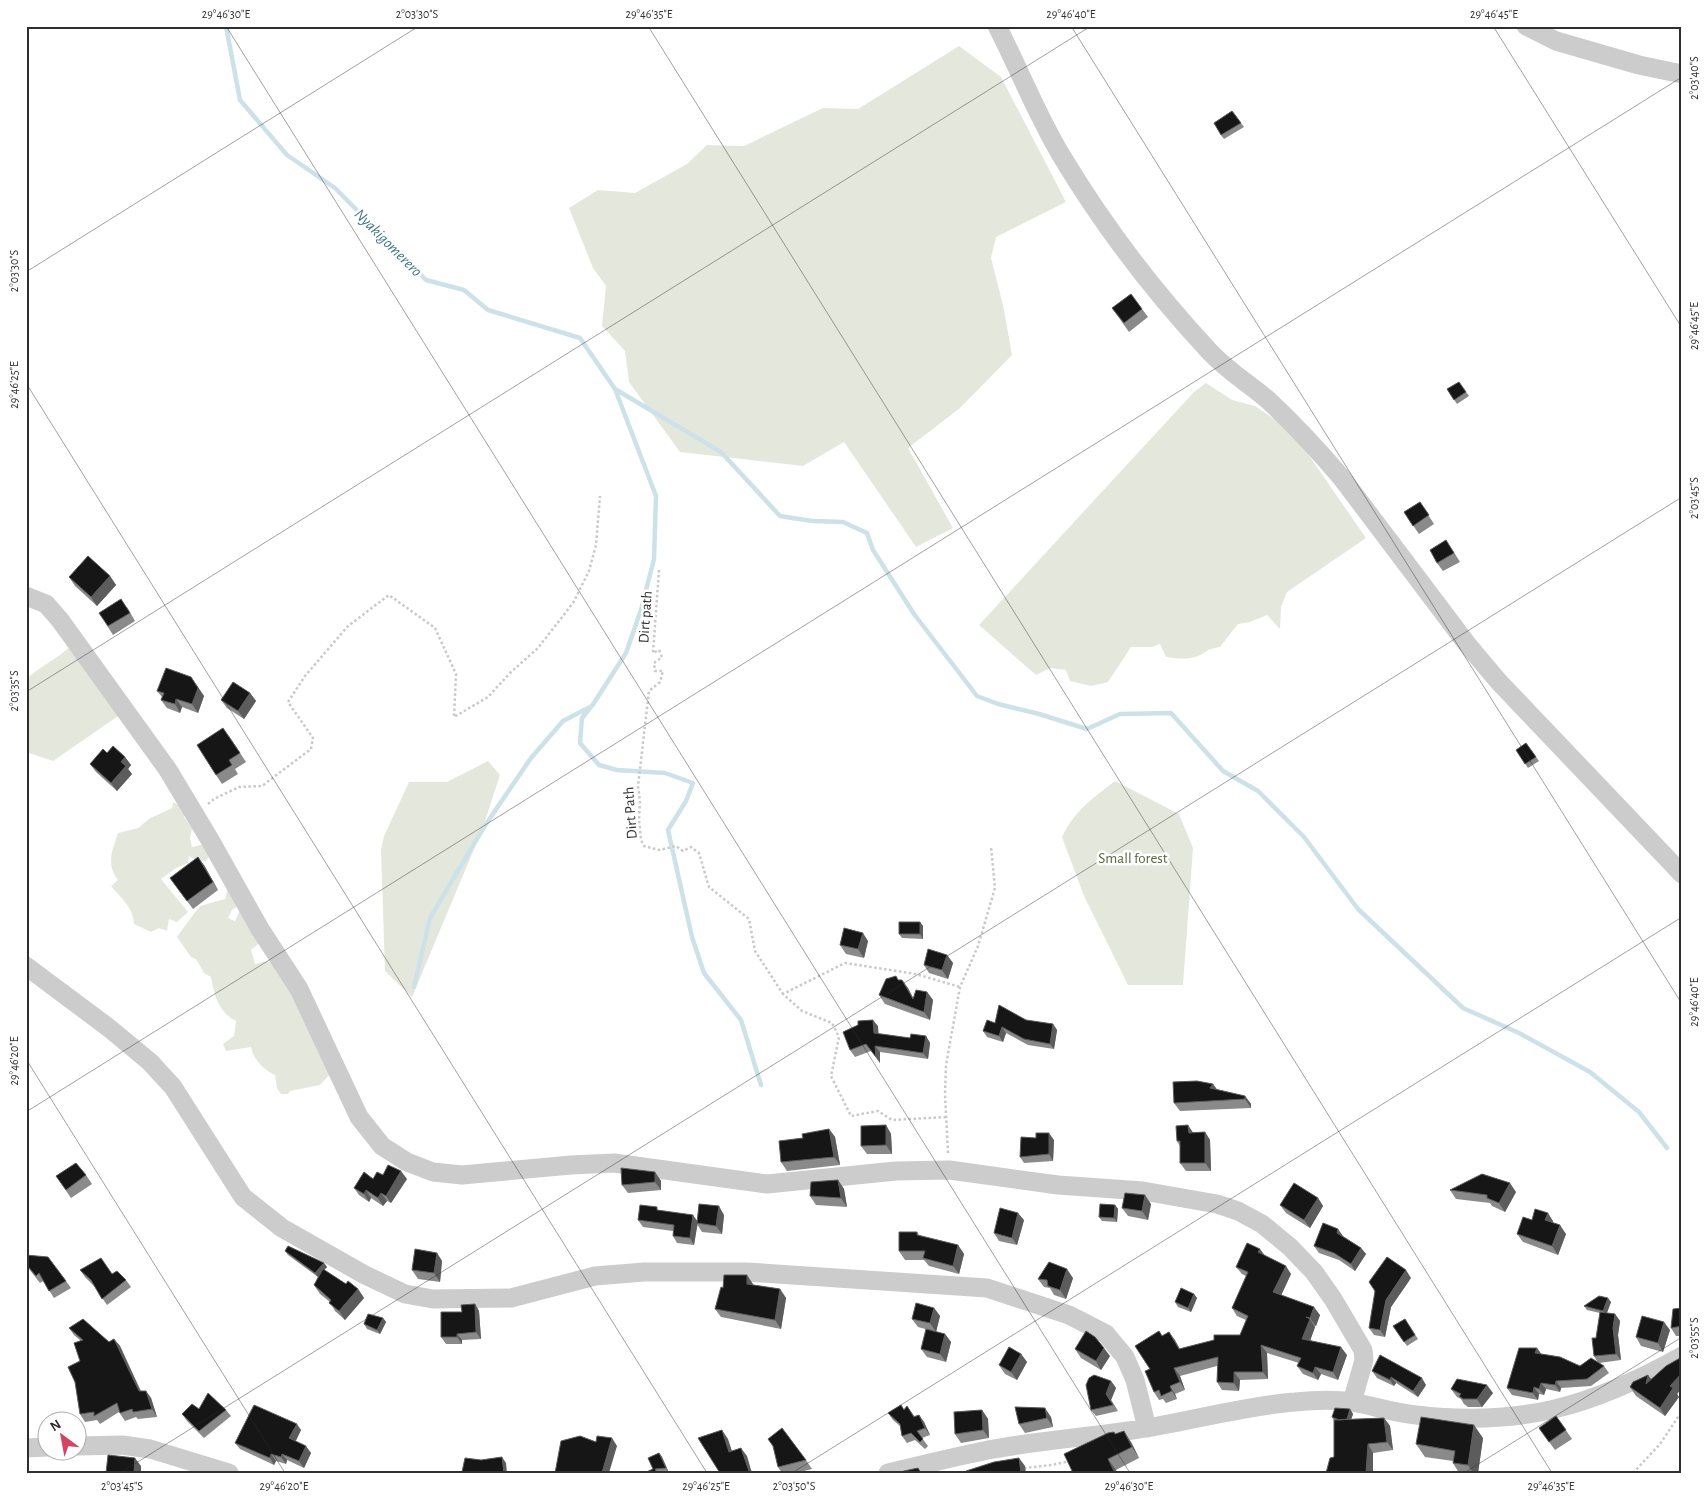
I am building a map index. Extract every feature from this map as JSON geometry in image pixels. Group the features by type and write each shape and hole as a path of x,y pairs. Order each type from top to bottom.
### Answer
{"street":[{"path":"997,26 1060,154 1101,217 1167,302 1210,352 1238,379 1266,398 1319,451 1341,477 1461,636 1499,682 1682,874"},
{"path":"1526,26 1556,41 1639,65 1682,74"},
{"path":"26,596 46,604 60,620 168,770 196,815 260,929 299,989 360,1117 382,1146 407,1162 433,1172 462,1175 614,1163 766,1184 896,1170 949,1170 1058,1185 1153,1192 1191,1198 1238,1211 1262,1224 1290,1247 1314,1272 1355,1334 1363,1350 1364,1360 1352,1402"},
{"path":"26,966 110,1028 150,1062 173,1086 243,1197 282,1228 365,1275 406,1294 433,1300 511,1298 595,1276 644,1272 747,1272 987,1288 1068,1315 1106,1334 1125,1357 1135,1380 1147,1428"},
{"path":"888,1473 988,1450 1147,1428 1248,1408 1292,1402 1325,1400 1352,1402 1396,1413 1455,1420 1503,1418 1550,1412 1581,1403 1630,1383 1682,1356"},
{"path":"88,1446 122,1445 150,1449 229,1473"}],"path":[{"path":"196,815 214,798 239,787 262,786 311,749 312,738 288,702 305,676 348,626 390,595 435,628 456,674 454,717 488,697 510,673 538,648 573,603 589,571 596,545 600,496"},
{"name":"Dirt path","path":"640,758 649,690 660,682 662,671 655,671 654,663 662,657 659,650 654,654 659,570"},
{"name":"Dirt Path","path":"640,758 639,820 641,840 644,846 659,850 676,846 683,850 691,847 699,853 709,887 749,919 755,951 783,994"},
{"path":"949,1170 946,1118 946,1065 960,986 978,946 995,888 991,847"},
{"path":"946,1118 892,1120 878,1111 851,1116 831,1076 839,1037 832,1023 802,1011 783,994 845,963 916,974 960,986"},
{"path":"1633,1473 1660,1444 1682,1411"},
{"path":"1040,1467 1041,1473"}],"green space":[{"path":"959,46 1001,77 1066,202 996,237 991,258 1003,305 1012,355 960,408 908,448 953,528 916,547 844,442 803,466 680,452 629,382 625,351 602,326 606,286 593,268 569,208 598,190 635,193 687,164 707,145 744,146 823,108 858,109"},
{"path":"1206,383 1232,400 1255,406 1292,431 1366,538 1287,592 1281,607 1280,629 1267,615 1250,622 1238,624 1220,647 1211,649 1199,656 1188,658 1166,657 1160,644 1152,647 1131,647 1108,682 1091,686 1070,681 1066,670 1050,668 1036,675 979,625 1194,392"},
{"path":"70,647 124,712 53,761 26,752 26,679"},
{"path":"488,761 500,775 482,830 412,997 385,971 381,850 384,836 409,782 447,782"},
{"name":"Small forest","path":"1115,781 1179,814 1193,848 1183,985 1128,985 1084,896 1062,837 1078,812"},
{"path":"173,802 186,809 184,817 192,828 190,838 192,847 205,844 213,850 206,861 195,860 189,856 188,863 176,868 161,879 188,912 177,922 169,919 167,931 159,928 151,932 134,924 129,908 111,886 118,880 112,868 111,857 118,833 138,828 149,819 172,808"},
{"path":"228,887 243,902 232,910 228,918 235,921 240,910 264,939 251,950 255,964 268,961 281,970 331,1073 320,1085 290,1091 288,1094 281,1094 277,1088 275,1075 260,1064 254,1056 251,1047 226,1051 223,1044 234,1036 236,1021 225,1013 218,1003 211,977 204,973 196,959 191,957 177,937 200,906 225,899"}],"building":[{"path":"1232,111 1241,123 1221,135 1214,123"},
{"path":"1131,294 1142,309 1124,323 1112,308"},
{"path":"1459,382 1466,392 1454,400 1447,389"},
{"path":"1420,502 1429,515 1413,526 1404,512"},
{"path":"1446,540 1454,553 1437,563 1430,550"},
{"path":"88,556 110,576 91,597 69,577"},
{"path":"121,599 130,613 108,626 99,613"},
{"path":"166,668 191,677 198,688 192,704 176,699 175,704 161,700 164,693 157,691"},
{"path":"233,682 250,693 238,711 221,700"},
{"path":"223,728 240,753 229,760 232,765 216,775 197,745"},
{"path":"1526,743 1536,757 1525,764 1516,750"},
{"path":"113,746 125,757 121,762 126,766 111,783 90,764 103,749 107,753"},
{"path":"198,857 213,882 187,901 170,878"},
{"path":"899,922 920,922 920,934 899,934"},
{"path":"844,928 863,933 858,949 840,945"},
{"path":"928,949 947,955 942,970 924,965"},
{"path":"896,976 898,980 902,980 913,999 916,990 927,992 924,1012 879,995 886,979"},
{"path":"999,1005 1026,1020 1053,1024 1050,1044 1024,1039 1002,1027 999,1036 983,1031 987,1020 995,1023"},
{"path":"873,1020 874,1033 910,1038 911,1034 926,1036 923,1053 875,1046 876,1057 866,1044 850,1050 843,1032 858,1025 858,1021"},
{"path":"1197,1081 1213,1084 1210,1088 1245,1096 1245,1099 1174,1103 1173,1082"},
{"path":"886,1125 886,1145 861,1146 861,1126"},
{"path":"1188,1125 1189,1133 1205,1132 1205,1163 1180,1163 1180,1141 1177,1141 1176,1126"},
{"path":"829,1129 834,1157 781,1162 779,1141 803,1138 802,1134"},
{"path":"1036,1133 1049,1133 1049,1154 1020,1157 1021,1137 1036,1138"},
{"path":"76,1163 86,1175 66,1190 56,1176"},
{"path":"388,1165 401,1171 386,1196 381,1193 378,1198 366,1190 364,1194 354,1188 364,1172 373,1179 377,1172 383,1175"},
{"path":"621,1168 655,1172 655,1182 622,1185"},
{"path":"1482,1174 1510,1183 1499,1203 1487,1198 1487,1195 1450,1190"},
{"path":"838,1180 841,1198 810,1196 811,1182"},
{"path":"1294,1183 1318,1198 1304,1220 1280,1205"},
{"path":"1125,1193 1145,1195 1142,1211 1122,1208"},
{"path":"699,1204 719,1206 716,1226 697,1223"},
{"path":"1100,1204 1115,1205 1114,1218 1099,1217"},
{"path":"640,1205 657,1207 657,1210 693,1215 690,1238 673,1236 674,1225 638,1220"},
{"path":"1000,1208 1018,1213 1012,1238 994,1233"},
{"path":"1535,1209 1548,1213 1545,1220 1560,1225 1552,1246 1517,1234 1523,1217 1532,1220"},
{"path":"1323,1223 1338,1229 1337,1233 1361,1248 1351,1264 1334,1253 1314,1246"},
{"path":"899,1232 917,1232 917,1235 958,1245 953,1266 923,1258 925,1251 899,1251"},
{"path":"1247,1243 1260,1249 1258,1252 1286,1266 1273,1292 1314,1307 1310,1318 1306,1317 1310,1319 1302,1339 1341,1347 1333,1372 1315,1367 1313,1373 1297,1366 1301,1358 1261,1345 1263,1372 1234,1372 1234,1383 1217,1382 1218,1357 1174,1368 1180,1382 1170,1386 1172,1391 1161,1396 1159,1390 1154,1392 1145,1371 1150,1369 1135,1346 1159,1331 1162,1336 1169,1332 1179,1349 1214,1340 1214,1335 1240,1335 1248,1316 1232,1308 1248,1272 1236,1267"},
{"path":"288,1246 324,1263 315,1273 285,1251"},
{"path":"415,1249 437,1253 434,1273 412,1270"},
{"path":"26,1255 48,1257 66,1281 49,1291 39,1273 36,1276 26,1264"},
{"path":"1387,1257 1406,1270 1386,1300 1380,1330 1369,1328 1375,1291 1369,1282"},
{"path":"101,1258 112,1274 117,1271 126,1280 102,1299 91,1280 80,1270"},
{"path":"1049,1262 1067,1269 1060,1290 1048,1286 1047,1280 1038,1279"},
{"path":"323,1269 346,1284 348,1281 358,1289 339,1311 329,1303 331,1300 314,1285"},
{"path":"724,1275 747,1275 747,1284 780,1289 775,1320 715,1309 721,1287 723,1288"},
{"path":"1181,1288 1194,1294 1188,1308 1175,1302"},
{"path":"1599,1296 1608,1298 1603,1311 1584,1306"},
{"path":"916,1303 934,1308 930,1323 912,1319"},
{"path":"475,1304 476,1332 457,1334 457,1337 441,1337 441,1312 462,1312 461,1305"},
{"path":"1682,1308 1682,1326 1671,1328 1673,1309"},
{"path":"1600,1312 1615,1314 1613,1328 1616,1354 1594,1356 1592,1338 1596,1338"},
{"path":"368,1314 383,1318 377,1330 364,1324"},
{"path":"1642,1316 1664,1322 1658,1343 1636,1337"},
{"path":"83,1319 109,1342 114,1339 139,1391 146,1391 152,1409 133,1412 132,1409 120,1413 117,1403 94,1416 94,1412 80,1412 75,1382 68,1367 80,1361 74,1343 83,1340 69,1328"},
{"path":"1405,1319 1415,1335 1404,1342 1393,1326"},
{"path":"926,1329 945,1334 940,1354 921,1349"},
{"path":"1086,1331 1095,1337 1104,1348 1096,1361 1075,1349"},
{"path":"1009,1347 1021,1354 1011,1372 999,1365"},
{"path":"1519,1348 1537,1348 1535,1353 1560,1357 1580,1366 1591,1358 1604,1366 1587,1379 1556,1381 1555,1385 1541,1383 1539,1389 1534,1387 1533,1393 1507,1388"},
{"path":"1380,1355 1422,1378 1413,1391 1391,1377 1390,1380 1372,1371"},
{"path":"1680,1358 1682,1359 1682,1373 1670,1386 1673,1388 1660,1408 1630,1387 1633,1382 1648,1375 1646,1384 1666,1366"},
{"path":"1094,1375 1111,1381 1106,1394 1113,1405 1091,1410 1086,1385 1089,1378"},
{"path":"1457,1379 1487,1385 1477,1399 1463,1399 1459,1396 1461,1394 1451,1389"},
{"path":"208,1393 226,1410 199,1431 182,1414 192,1404 199,1409"},
{"path":"254,1405 297,1424 289,1438 306,1446 299,1461 282,1454 281,1457 271,1454 270,1458 235,1443"},
{"path":"901,1405 904,1410 907,1406 914,1417 919,1415 925,1428 917,1431 923,1439 920,1442 911,1433 902,1436 900,1424 888,1413"},
{"path":"1015,1407 1045,1408 1047,1418 1019,1424"},
{"path":"1335,1408 1350,1409 1347,1419 1339,1420 1332,1417"},
{"path":"982,1410 983,1430 955,1434 954,1412"},
{"path":"1556,1416 1566,1430 1549,1442 1539,1428"},
{"path":"1421,1417 1474,1425 1468,1465 1453,1463 1455,1451 1416,1444"},
{"path":"1384,1418 1387,1442 1368,1444 1366,1473 1326,1473 1330,1458 1334,1457 1334,1420"},
{"path":"782,1428 806,1460 778,1467 773,1446 768,1439"},
{"path":"722,1430 729,1452 741,1448 749,1471 744,1473 720,1473 698,1438"},
{"path":"1124,1431 1132,1447 1108,1459 1115,1473 1073,1473 1064,1454 1108,1433 1114,1432 1115,1434"},
{"path":"580,1436 596,1442 597,1436 612,1438 602,1473 555,1473 561,1441"},
{"path":"659,1453 666,1468 655,1469 657,1473 644,1473 653,1469 648,1458"},
{"path":"108,1455 135,1458 134,1473 106,1473"},
{"path":"502,1457 504,1473 462,1472 465,1458 481,1460"},
{"path":"1019,1458 1021,1472 967,1473 966,1471 994,1462"},
{"path":"918,1468 921,1473 900,1473 904,1471"}],"waterway":[{"name":"Nyakigomerero","path":"226,26 240,100 287,155 335,188 426,280 464,290 488,310 580,338 615,389 656,496 654,559 641,610 626,653 592,706 563,721 531,758 484,827 430,918 414,987"},
{"path":"615,389 721,452 780,516 812,521 843,522 867,533 873,550 914,614 977,696 998,704 1087,729 1120,714 1171,713 1223,771 1258,791 1304,837 1358,909 1463,1008 1519,1033 1590,1072 1639,1112 1667,1148"},
{"path":"590,708 582,718 580,743 599,765 617,770 665,773 693,783 686,801 668,830 692,937 704,973 741,1020 761,1085"}]}
